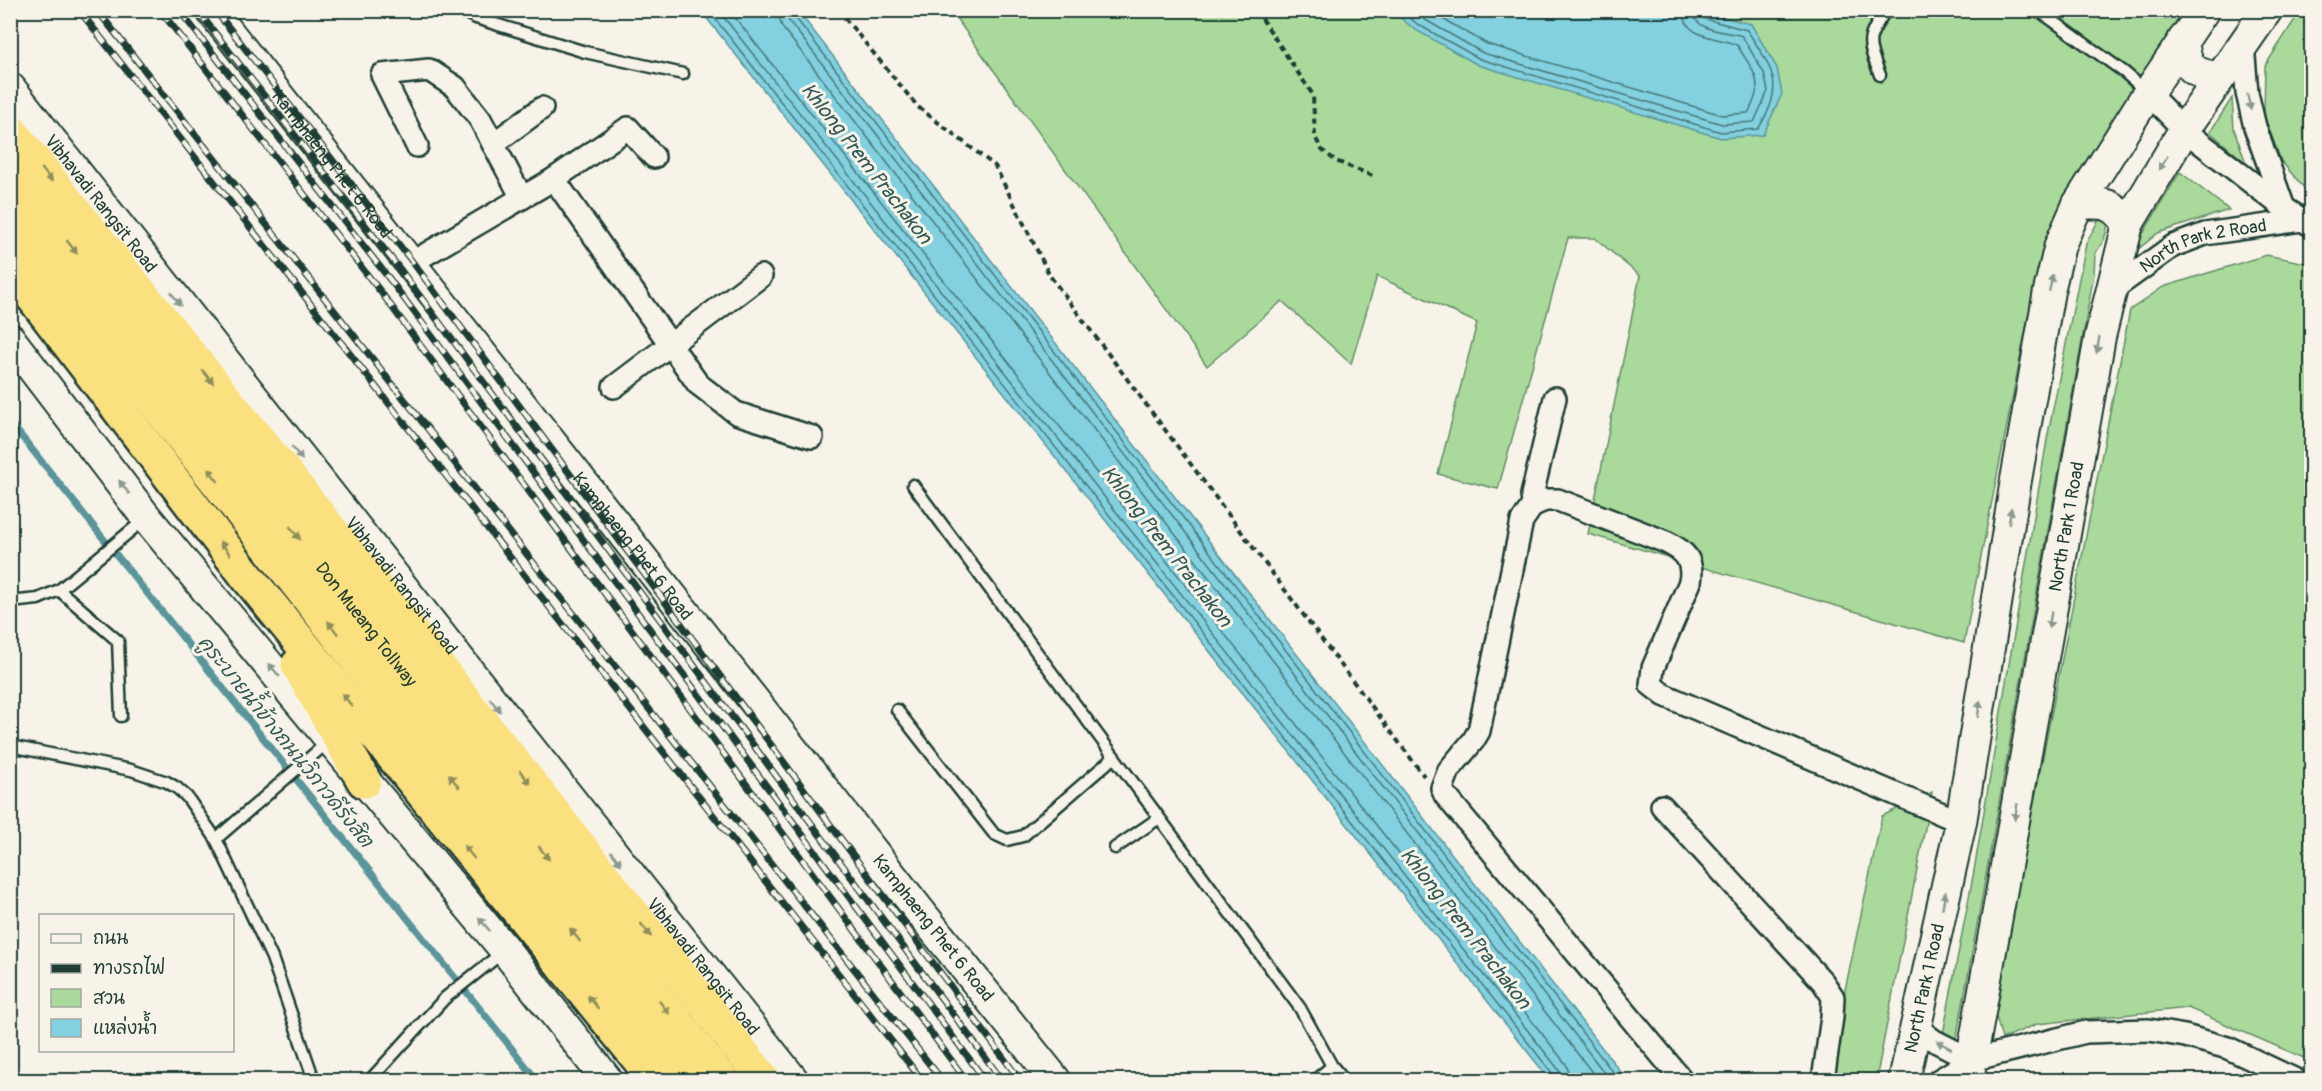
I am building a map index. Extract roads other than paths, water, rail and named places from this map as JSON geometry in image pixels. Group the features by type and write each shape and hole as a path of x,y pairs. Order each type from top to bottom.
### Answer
{"highway":[{"name":"Vibhavadi Rangsit Road","path":"10,130 321,517 764,1080"},
{"name":"Don Mueang Tollway","path":"10,168 722,1080"},
{"name":"Don Mueang Tollway","path":"10,218 687,1080"},
{"path":"10,267 245,574 656,1080"},
{"path":"321,517 467,669"},
{"path":"245,574 364,781"}],"main road":[{"name":"Kamphaeng Phet 6 Road","path":"211,10 924,918 1055,1080"},
{"name":"North Park 1 Road","path":"1904,1080 1961,822 2016,480 2049,291 2060,244 2078,204 2204,10"},
{"name":"North Park 1 Road","path":"1970,1070 2100,337 2128,224 2184,130 2267,10"},
{"path":"2183,40 2185,59 2193,70 2203,76 2220,77"},
{"name":"Vibhavadi Rangsit Road","path":"10,88 793,1080"},
{"path":"2078,204 2104,203 2118,209 2128,224"},
{"path":"10,339 137,525 331,739 505,950 607,1080"}],"street":[{"name":"North Park 2 Road","path":"2243,44 2247,93 2255,127 2299,218"},
{"path":"417,146 382,75 429,70 455,87 480,119 522,198"},
{"name":"North Park 2 Road","path":"2148,93 2184,130 2299,218"},
{"path":"493,144 542,108"},
{"path":"411,263 554,179 628,128 654,157"},
{"path":"554,179 698,384 736,413 812,437"},
{"name":"North Park 2 Road","path":"2112,290 2173,246 2205,234 2299,218"},
{"path":"614,387 761,276"},
{"path":"1533,505 1532,495 1555,398"},
{"path":"1682,1080 1445,795 1442,788 1449,770 1479,731 1522,521 1533,505 1545,500 1557,500 1682,549 1690,561 1692,570 1690,582 1653,668 1651,685 1664,695 1961,822"},
{"path":"1662,806 1823,982 1833,997 1823,1080"},
{"path":"1917,1028 1970,1070"},
{"path":"1939,1080 2086,1032 2149,1030 2185,1036 2228,1048 2296,1080"}],"lane":[{"path":"459,10 585,52 683,74"},
{"path":"1880,75 1869,46 1871,33 1886,10"},
{"path":"2038,10 2115,65 2148,93"},
{"path":"913,485 1300,1008 1332,1066 1344,1080"},
{"path":"10,602 38,599 59,590 137,525"},
{"path":"59,590 118,641 121,716"},
{"path":"897,710 994,834 1007,840 1023,836 1113,758"},
{"path":"216,838 331,739"},
{"path":"10,746 131,770 160,779 177,788 187,797 216,838 272,957 314,1080"},
{"path":"1115,848 1159,818"},
{"path":"370,1080 445,998 505,950"},
{"path":"1315,1080 1332,1066"}],"water":[{"path":"1694,10 1751,24 1777,68 1782,94 1763,135 1721,138 1478,65 1414,29 1392,11"},
{"name":"Khlong Prem Prachakon","path":"701,11 798,11 1627,1080 1550,1080"}],"waterway":[{"name":"คูระบายน้ำข้างถนนวิภาวดีรังสิต","path":"10,422 537,1080"}],"railway":[{"path":"79,10 922,1080"},
{"path":"97,10 942,1080"},
{"path":"160,10 380,291 966,1080"},
{"path":"179,10 391,281 985,1080"},
{"path":"197,10 402,272 1002,1080"},
{"path":"215,10 414,264 1020,1080"}]}
